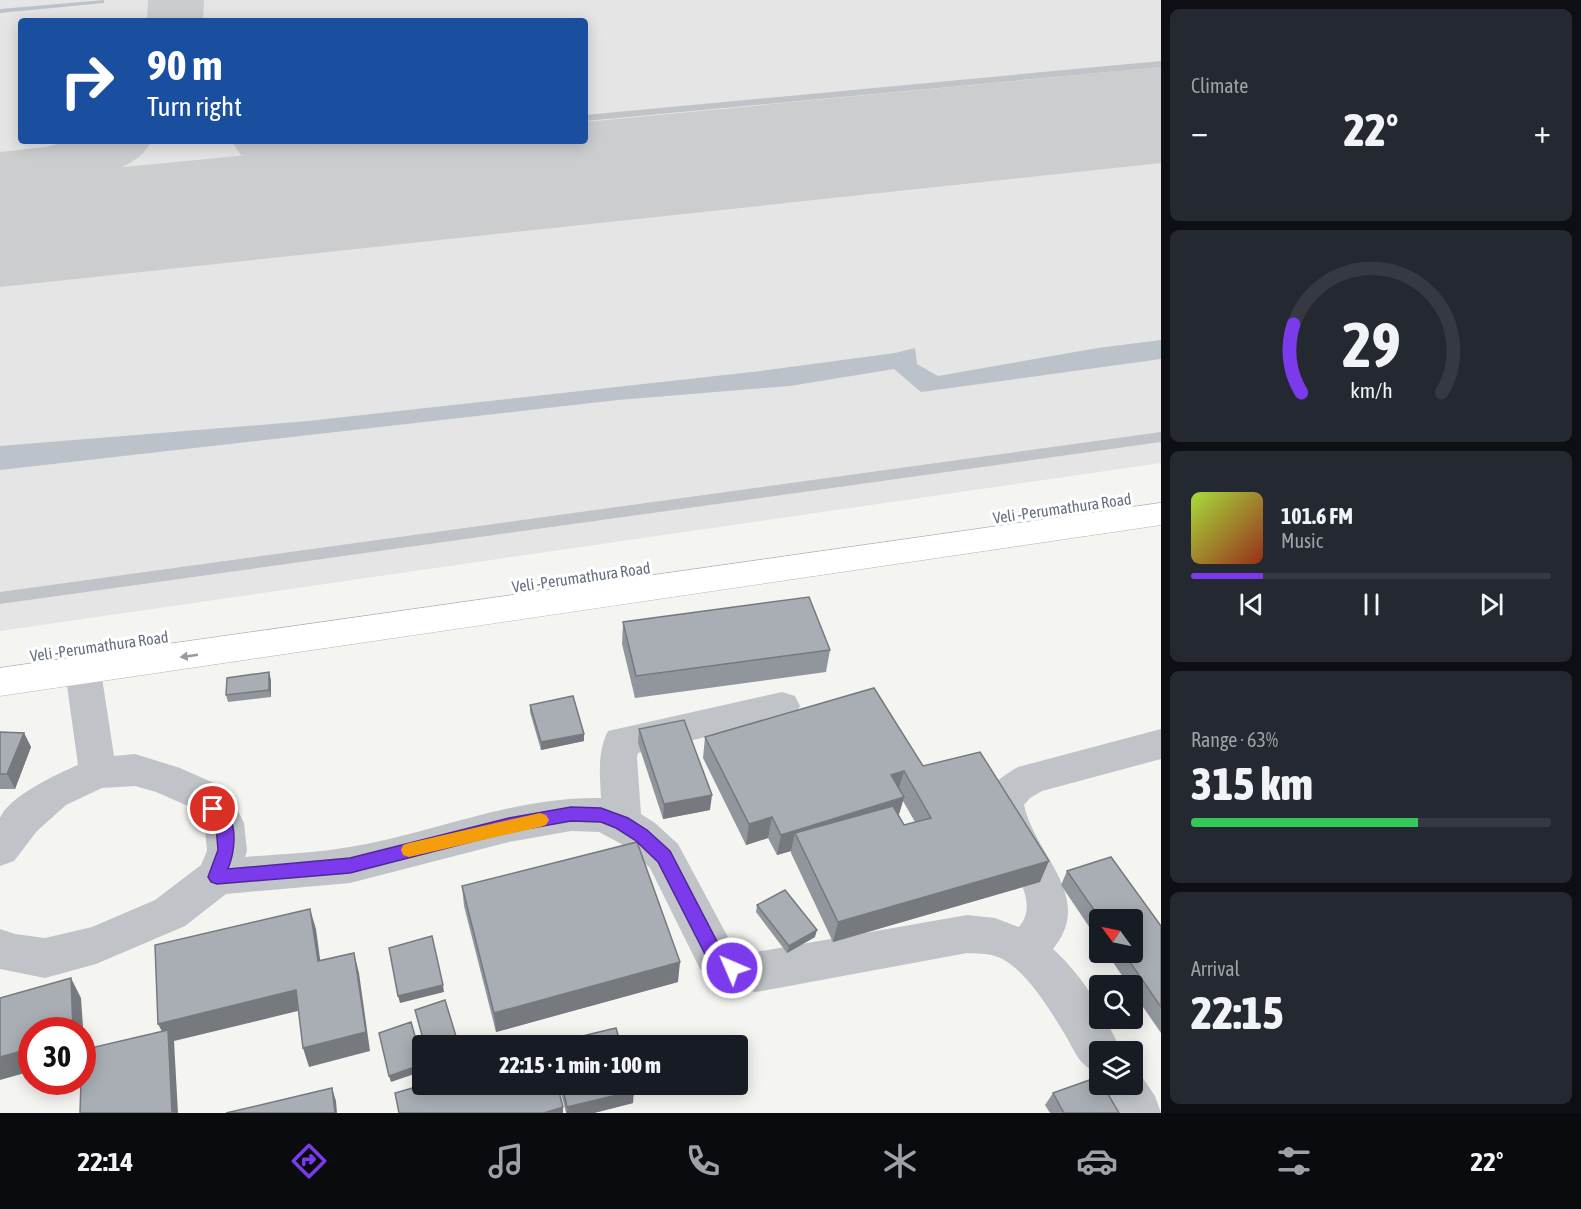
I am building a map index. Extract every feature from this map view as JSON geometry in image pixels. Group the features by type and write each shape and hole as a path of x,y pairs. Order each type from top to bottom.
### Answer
{"main road":[{"name":"Veli -Perumathura Road","path":"0,659 1161,494"},
{"path":"0,682 871,554 1161,514"}],"street":[{"path":"83,671 98,773"},
{"path":"622,823 618,758 621,742 782,706"},
{"path":"1022,940 1049,903 1035,867 1008,822 1004,802 1016,787 1032,778 1161,744"},
{"path":"0,849 23,819 52,794 98,773 135,770 166,779 202,795 224,823 227,850 217,877 170,913 96,945 45,958 9,953 0,948"},
{"path":"217,877 350,865 509,825 571,814 601,815 622,823 641,835 664,856 715,955 732,968 756,972 968,934 1022,940 1044,968 1093,1041"},
{"path":"1127,1095 1138,1113"}],"lane":[{"path":"588,118 1161,64"},
{"path":"0,598 1161,437"}],"shaded area":[{"path":"0,0 1161,0 1161,463 0,631"},
{"path":"104,0 104,3 0,13 0,9"},
{"path":"1161,340 1161,359 921,392 894,369 790,386 618,400 0,470 0,446 308,421 761,371 895,353 915,348 917,364 938,376 1098,348"}],"building":[{"path":"809,597 830,650 636,676 623,622"},
{"path":"269,672 269,690 226,695 227,678"},
{"path":"874,688 923,766 980,752 1049,861 838,922 795,833 893,806 904,825 931,818 904,771 891,775 904,797 781,835 772,817 749,824 705,737"},
{"path":"573,696 584,734 541,742 530,705"},
{"path":"684,720 712,795 664,804 639,729"},
{"path":"0,732 24,733 7,774 0,774"},
{"path":"637,842 680,962 494,1013 462,886"},
{"path":"1111,857 1161,926 1161,1007 1143,981 1143,975 1139,975 1131,963 1143,963 1143,909 1093,909 1067,871"},
{"path":"785,890 817,930 789,946 757,905"},
{"path":"310,909 318,961 354,953 366,1032 303,1048 296,990 158,1024 155,945"},
{"path":"432,936 443,985 398,996 389,948"},
{"path":"71,978 72,1017 18,1017 18,1052 0,1057 0,998"},
{"path":"445,1000 456,1035 422,1035 415,1010"},
{"path":"411,1022 415,1035 412,1035 412,1068 389,1076 379,1033"},
{"path":"616,1028 618,1035 587,1035"},
{"path":"168,1030 172,1113 80,1113 81,1095 96,1095 96,1047"},
{"path":"1089,1080 1089,1095 1108,1095 1119,1113 1064,1113 1053,1093"},
{"path":"332,1088 335,1113 226,1113"},
{"path":"412,1088 412,1095 560,1095 563,1107 544,1113 399,1113 395,1093"},
{"path":"564,1095 617,1095 567,1107"}],"taxiway":[{"path":"175,18 176,0"},
{"path":"0,172 62,164 92,155 114,144"}],"runway":[{"path":"0,233 1161,115"}],"slow traffic":[{"path":"409,850 509,825 540,820"}],"route":[{"path":"213,809 224,823 227,850 217,877 350,865 509,825 571,814 601,815 622,823 641,835 664,856 715,955 732,968"}]}
